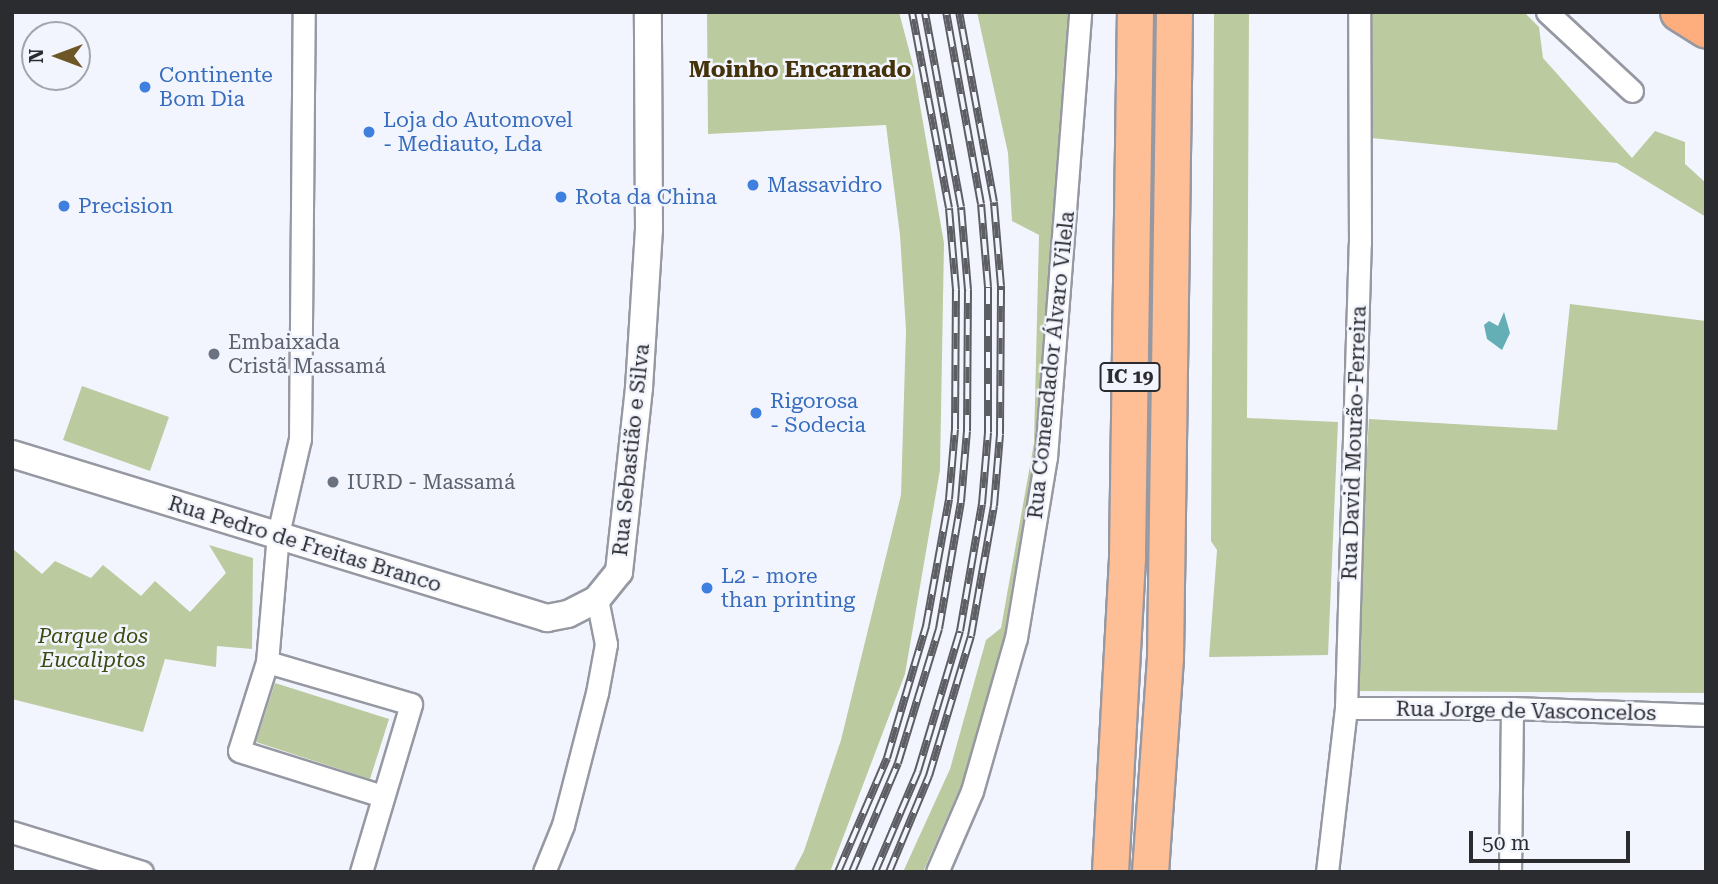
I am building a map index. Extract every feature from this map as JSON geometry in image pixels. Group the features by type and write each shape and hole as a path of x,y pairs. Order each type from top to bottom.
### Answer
{"highway":[{"name":"IC 19","path":"1110,872 1127,555 1135,12"},
{"name":"IC 19","path":"1150,872 1165,657 1174,12"},
{"path":"1680,12 1706,28"}],"street":[{"path":"304,12 300,439 278,534 267,662 239,751 383,796"},
{"name":"Rua Sebastião e Silva","path":"597,599 618,572 639,388 649,229 648,12"},
{"name":"Rua Comendador Álvaro Vilela","path":"937,872 972,791 1016,638 1046,457 1080,12"},
{"name":"Rua David Mourão-Ferreira","path":"1327,872 1346,708 1360,243 1359,12"},
{"path":"1547,12 1632,91"},
{"name":"Rua Pedro de Freitas Branco","path":"12,454 547,618 568,614 597,599"},
{"path":"544,872 563,825 597,693 606,644 597,599"},
{"path":"267,662 411,704 361,872"},
{"name":"Rua Jorge de Vasconcelos","path":"1346,708 1512,708 1706,715"},
{"path":"1510,872 1512,708"},
{"path":"12,832 142,872"}],"green space":[{"path":"707,12 899,12 913,65 944,243 940,470 905,674 830,872 793,872 804,851 841,740 901,495 906,330 900,235 886,125 708,134"},
{"path":"977,12 1074,12 1040,447 1013,607 966,774 923,872 903,872 950,769 986,640 1001,628 1034,443 1039,235 1012,221 1008,153"},
{"path":"1214,12 1249,12 1247,418 1338,422 1328,655 1209,657 1217,550 1211,541"},
{"path":"1371,12 1524,12 1539,27 1543,58 1632,158 1655,131 1685,142 1685,164 1706,183 1706,217 1617,163 1372,138"},
{"path":"1570,304 1706,321 1706,693 1360,691 1360,558 1369,419 1557,430"},
{"path":"82,386 169,417 150,471 63,440"},
{"name":"Parque dos Eucaliptos","path":"209,545 253,558 252,649 217,646 216,667 165,659 143,732 12,699 12,548 42,574 55,561 91,578 103,565 141,596 155,581 190,612 226,573"},
{"path":"275,683 389,719 370,779 256,742"}],"water":[{"path":"1504,312 1510,333 1502,350 1487,339 1484,325 1489,321 1498,326"}],"railway":[{"path":"838,872 887,758 926,626 949,499 955,429 956,290 949,208 912,12"},
{"path":"852,872 898,763 939,629 961,502 967,431 968,290 961,207 925,12"},
{"path":"875,872 918,771 960,631 982,504 988,432 988,287 981,204 946,12"},
{"path":"889,872 929,776 971,636 994,506 1000,434 1001,286 994,202 959,12"}],"place":[{"name":"Continente Bom Dia","path":"145,87"},
{"name":"Loja do Automovel - Mediauto, Lda","path":"369,132"},
{"name":"Massavidro","path":"753,185"},
{"name":"Rota da China","path":"561,197"},
{"name":"Precision","path":"64,206"},
{"name":"Embaixada Cristã Massamá","path":"214,354"},
{"name":"Rigorosa - Sodecia","path":"756,413"},
{"name":"IURD - Massamá","path":"333,482"},
{"name":"L2 - more than printing","path":"707,588"}],"district":[{"name":"Moinho Encarnado","path":"800,70"}]}
